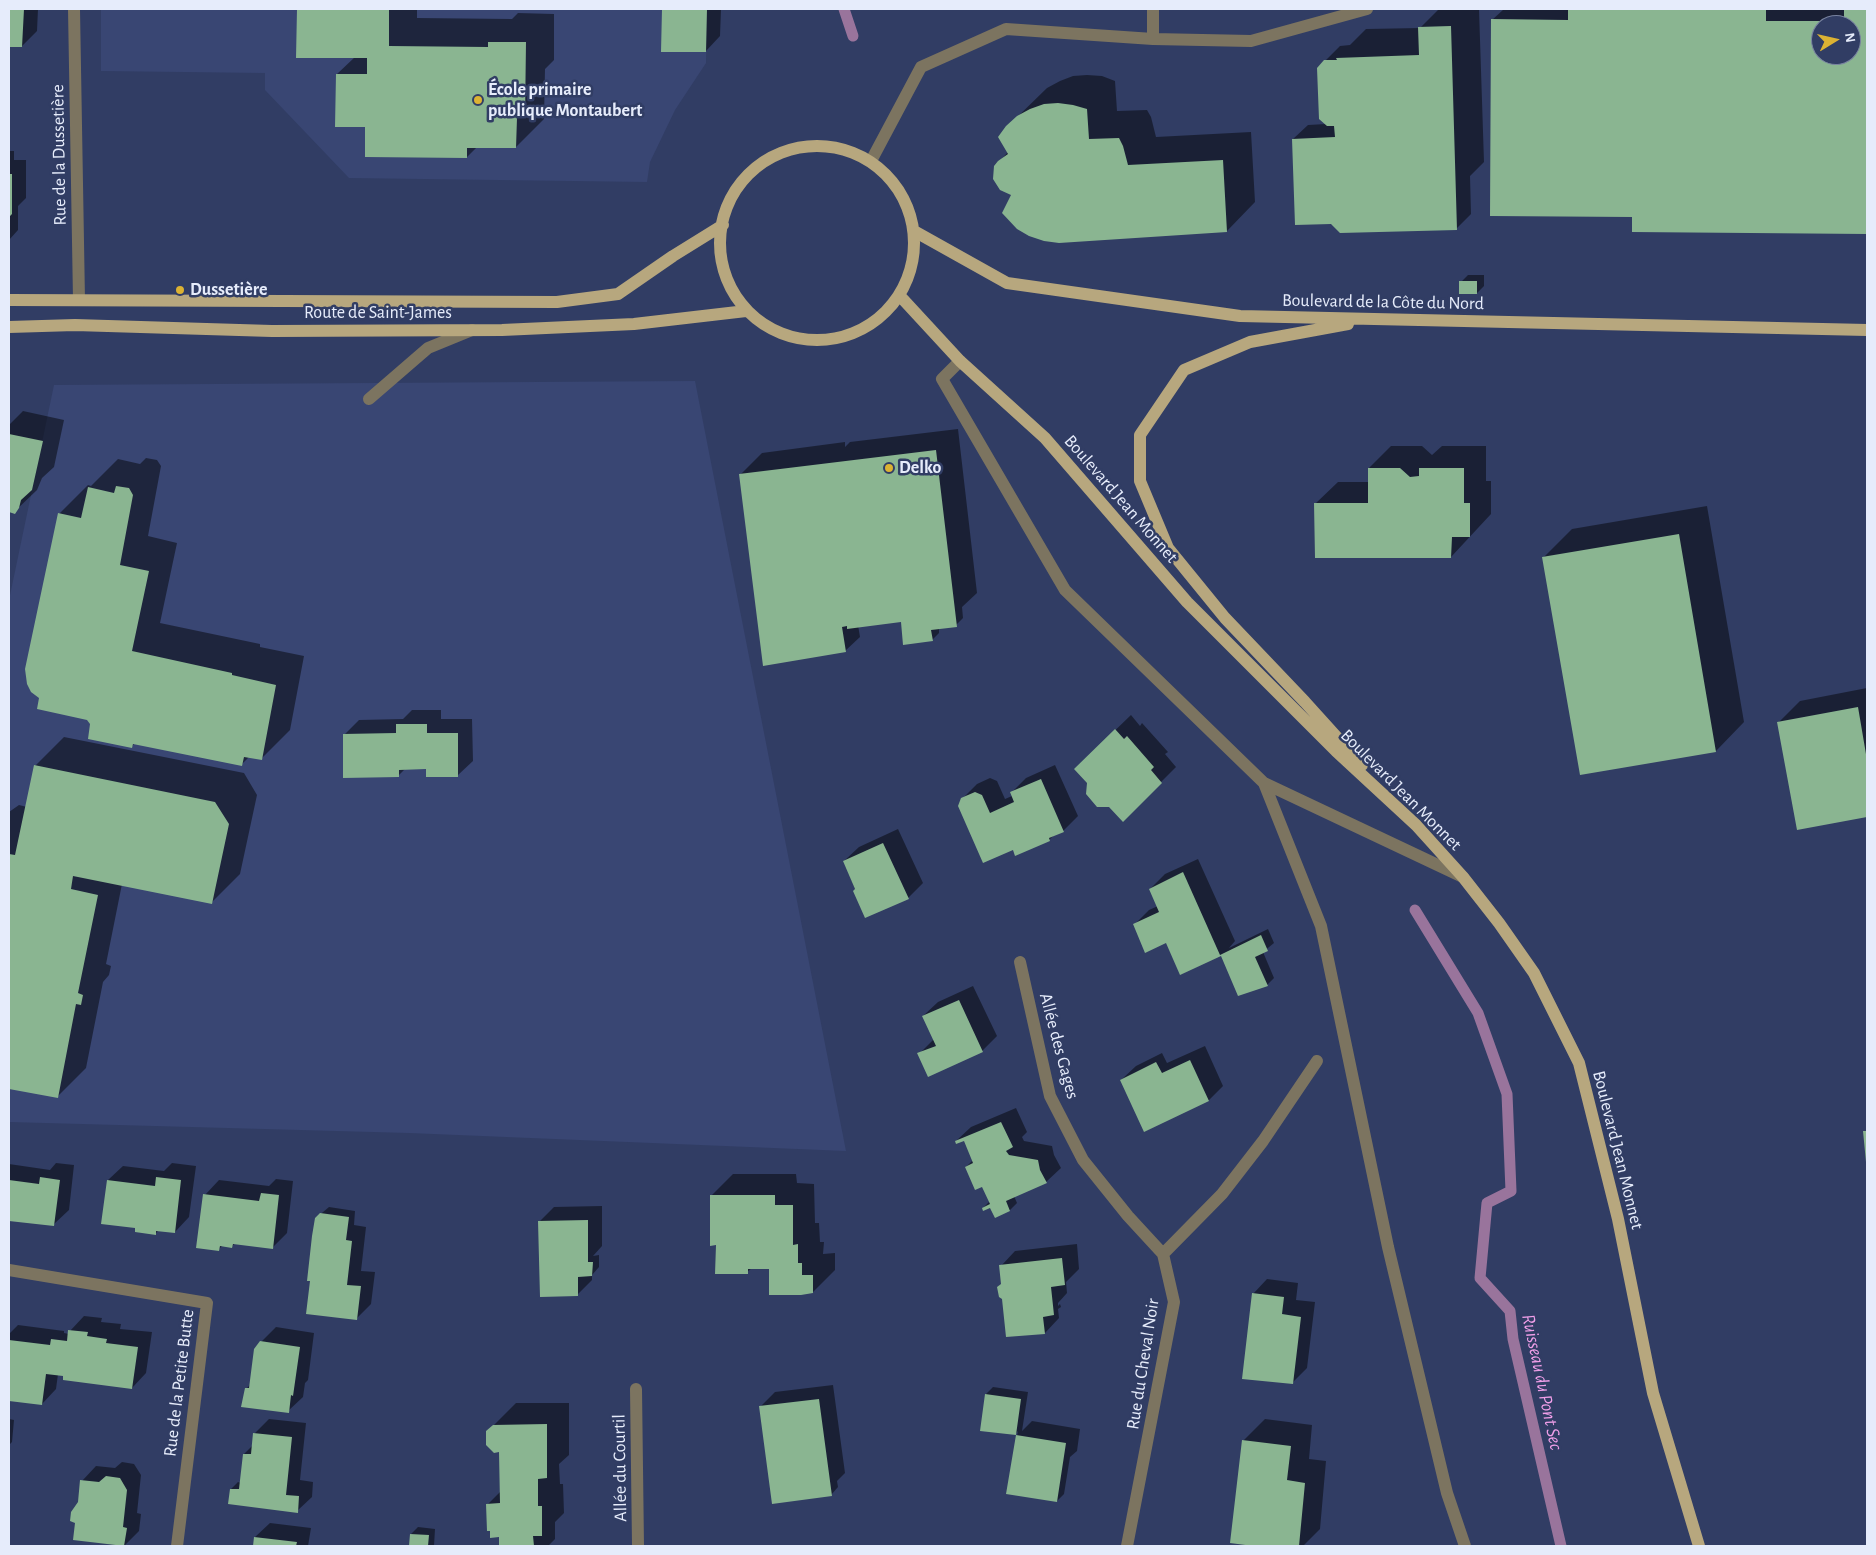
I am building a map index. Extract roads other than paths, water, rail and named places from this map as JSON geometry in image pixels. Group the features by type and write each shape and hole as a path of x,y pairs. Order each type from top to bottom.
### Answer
{"main road":[{"path":"840,147 871,161 904,198 914,231 913,265 900,296 878,320 848,336 815,341 774,331 746,311 728,282 719,240 726,207 738,185 763,162 794,148 840,147"},
{"name":"Route de Saint-James","path":"9,300 557,302 618,294 723,224"},
{"name":"Boulevard de la Côte du Nord","path":"914,231 1007,283 1240,316 1867,330"},
{"name":"Boulevard Jean Monnet","path":"900,296 960,361 1045,438 1187,602 1336,751 1416,824 1463,877 1499,923 1534,973 1579,1063 1618,1219 1653,1393 1698,1546"},
{"name":"Route de Saint-James","path":"9,327 75,325 272,331 472,330 634,324 746,311"},
{"path":"1375,319 1250,342 1184,370 1140,435 1140,481 1168,548 1225,618 1312,709 1416,824"}],"street":[{"name":"Rue de la Dussetière","path":"74,9 79,300"},
{"path":"1153,9 1153,39"},
{"path":"871,161 921,67 1006,29 1153,39 1250,41 1366,9"},
{"path":"369,399 428,348 472,330"},
{"path":"960,361 942,379 1065,590 1264,783 1463,877"},
{"path":"1264,783 1321,926 1388,1247 1446,1493 1465,1546"},
{"name":"Allée des Gages","path":"1020,962 1050,1096 1083,1160 1128,1216 1163,1254"},
{"path":"1163,1254 1222,1194 1263,1141 1317,1061"},
{"name":"Rue du Cheval Noir","path":"1128,1546 1174,1302 1163,1254"},
{"name":"Rue de la Petite Butte","path":"9,1270 207,1303 176,1546"},
{"name":"Allée du Courtil","path":"636,1389 638,1546"}],"waterway":[{"name":"Ruisseau du Pont Sec","path":"844,9 853,36"},
{"name":"Ruisseau du Pont Sec","path":"1415,910 1478,1013 1507,1094 1511,1191 1487,1203 1480,1278 1510,1311 1513,1339 1561,1546"}],"place":[{"name":"École primaire publique Montaubert","path":"478,100"},
{"name":"Dussetière","path":"180,290"},
{"name":"Delko","path":"889,468"}]}
